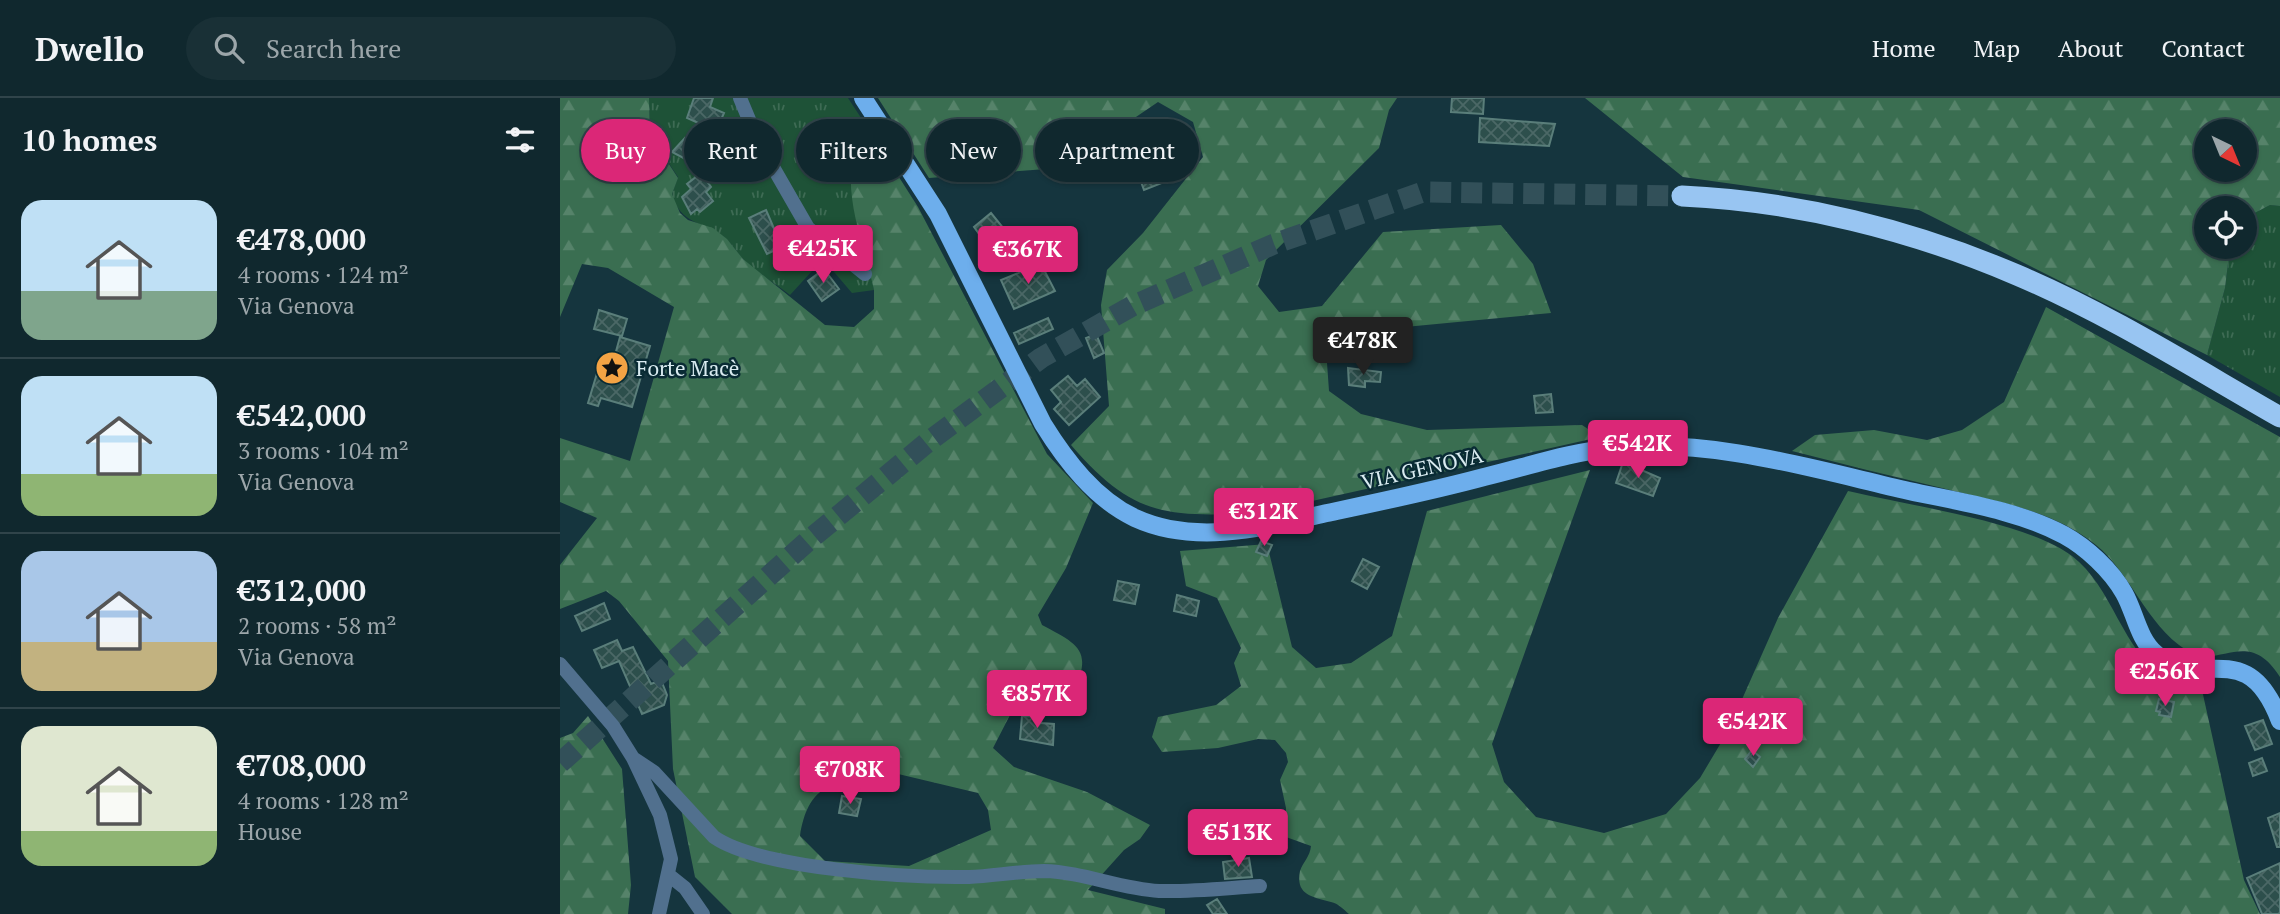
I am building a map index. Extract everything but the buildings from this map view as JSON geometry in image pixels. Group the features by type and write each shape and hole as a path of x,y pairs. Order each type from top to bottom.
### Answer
{"highway":[{"path":"1682,196 1730,199 1806,211 1895,232 1954,250 2018,275 2089,310 2280,417"}],"main road":[{"name":"VIA GENOVA","path":"863,98 938,214 1043,424 1060,451 1108,501 1135,517 1164,528 1234,532 1614,448 1734,451 2003,513 2067,536 2102,566 2118,585 2146,644 2155,654 2179,666 2233,669 2246,674 2259,682 2267,693 2280,721"}],"street":[{"path":"740,98 758,142 808,228 865,274"},
{"path":"560,664 613,726 633,758 667,837 671,859 670,876 659,914"},
{"path":"633,758 654,772 714,837 725,845 761,856 829,868 968,877 1040,871 1067,873 1158,891 1260,886"},
{"path":"670,876 690,893 703,914"}],"green space":[{"path":"560,98 649,98 650,119 581,119 581,182 670,182 670,166 678,178 672,194 680,213 688,220 713,228 727,239 743,259 825,325 854,327 874,309 874,290 853,206 851,182 902,182 918,207 1047,454 1093,503 1066,568 1038,615 1042,625 1064,637 1078,649 1082,665 1080,676 1074,690 1010,715 993,748 1014,767 1087,792 1150,825 1140,839 1124,850 1088,890 1165,909 1165,914 732,914 695,877 673,769 668,661 619,601 606,591 560,609 560,565 597,518 560,502 560,438 630,461 674,307 608,268 582,264 560,317","holes":["873,768 978,793 988,810 991,830 909,866 825,861 800,836 809,806 824,789"]},
{"path":"649,98 848,98 862,119 796,119 796,182 862,182 865,245 874,290 852,293 823,259 790,295 747,263 724,237 681,212 672,194 678,177 670,165 670,119 650,119"},
{"path":"878,98 1397,98 1389,110 1379,148 1266,260 1258,286 1279,312 1322,306 1383,232 1501,225 1533,264 1551,313 1405,327 1355,346 1327,363 1329,391 1361,414 1427,430 1582,425 1600,437 1258,513 1175,512 1133,499 1113,487 1071,445 1109,406 1101,305 1107,270 1143,233 1183,182 1199,182 1199,162 1203,157 1199,143 1199,119 1188,119 1158,102 1133,119 1035,119 1035,170 1021,171 1021,119 926,119 926,173 912,151 912,119 891,119"},
{"path":"1585,98 2280,98 2280,206 2270,205 2257,212 2257,196 2194,196 2194,259 2229,259 2225,288 2207,355 1919,210 1683,177"},
{"path":"2270,205 2280,206 2280,397 2207,355 2225,288 2229,259 2257,259 2257,212"},
{"path":"2046,307 2280,437 2280,677 2268,662 2256,654 2244,651 2210,656 2186,650 2160,626 2108,556 2079,533 2061,523 2023,508 1792,451 1815,435 1874,430 1927,440 1962,430 2004,402"},
{"path":"1590,470 1492,744 1504,782 1536,817 1604,833 1666,814 1700,778 1728,731 1778,618 1848,491 1965,516 2027,533 2072,556 2086,569 2151,667 2170,681 2202,690 2244,880 2260,914 1349,914 1336,904 1312,897 1300,886 1300,871 1311,846 1286,837 1286,808 1280,780 1288,762 1286,753 1275,740 1258,739 1218,748 1162,752 1152,737 1158,717 1216,705 1241,686 1234,663 1241,648 1217,598 1186,586 1180,551 1267,544 1292,647 1316,668 1351,663 1392,636 1427,511"},
{"path":"588,716 622,769 631,885 628,914 560,914 560,738 573,733"}],"tunnel":[{"path":"560,763 809,540 929,441 1041,358 1132,306 1274,244 1423,192 1682,196"}],"place":[{"name":"Forte Macè","path":"612,368"}]}
